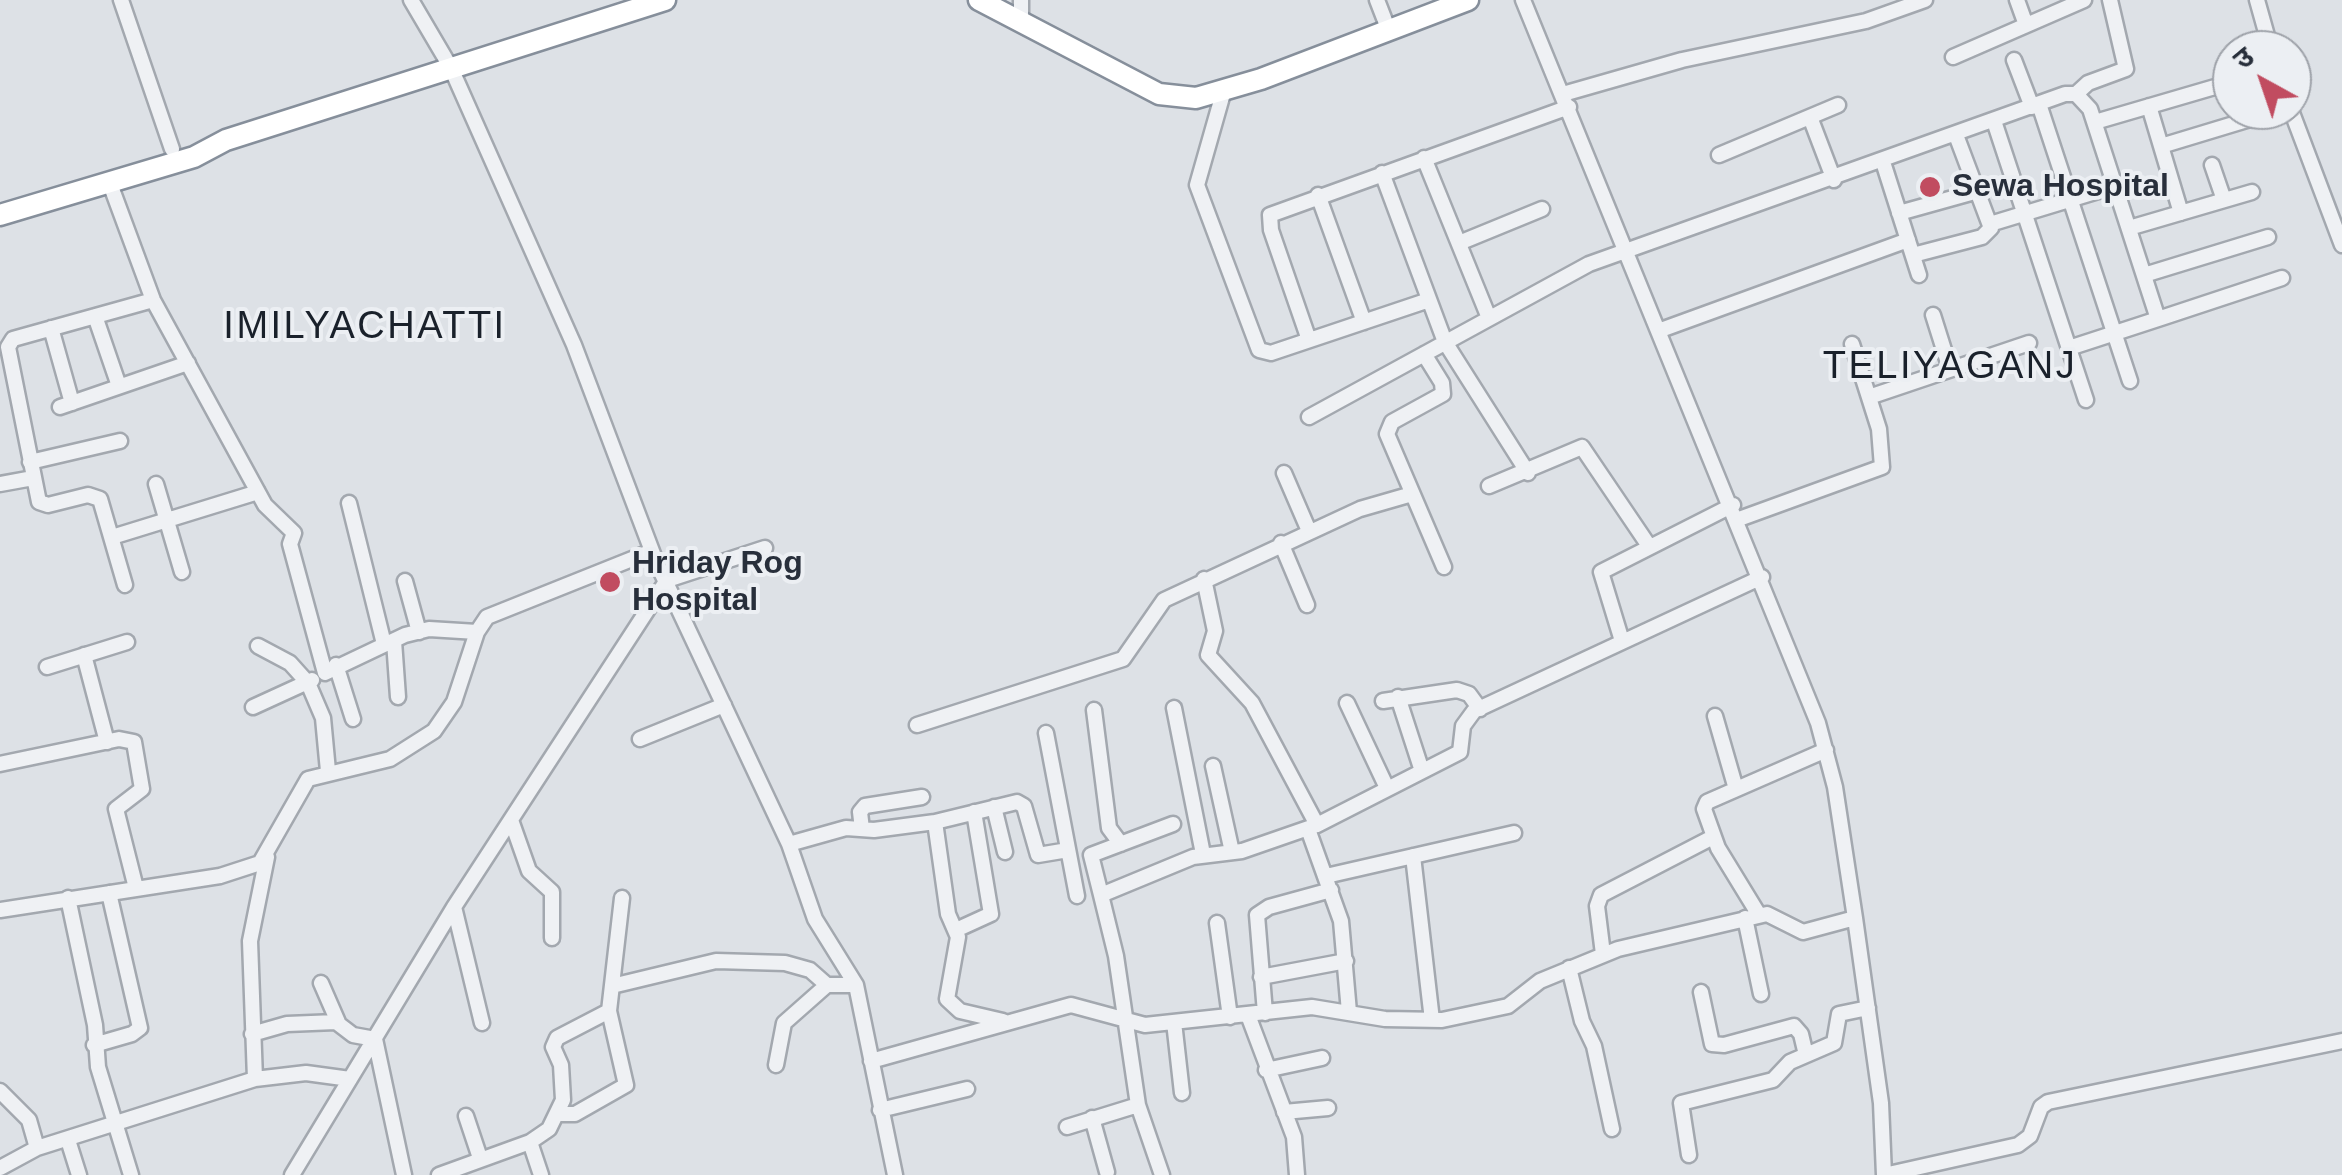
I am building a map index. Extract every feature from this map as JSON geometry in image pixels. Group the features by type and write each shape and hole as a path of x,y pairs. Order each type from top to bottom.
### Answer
{"highway":[{"path":"0,201 172,149 226,140 665,0"},
{"path":"979,0 1159,94 1196,98 1468,0"},
{"path":"0,215 194,156 226,140"}],"street":[{"path":"121,0 172,149"},
{"path":"412,0 450,68 574,345 652,551 790,844 815,919 856,985 895,1175"},
{"path":"1021,0 1021,22"},
{"path":"1377,0 1388,32"},
{"path":"1523,0 1762,576 1826,750 1881,1103 1884,1175 2018,1145 2030,1136 2041,1107 2048,1102 2342,1042"},
{"path":"1309,340 1269,222 1276,210 1682,60 1866,22 1925,0"},
{"path":"2017,0 2026,25"},
{"path":"1952,57 2084,0"},
{"path":"1309,417 1589,264 2076,94 2088,84 2126,69 2110,0"},
{"path":"2257,0 2265,30"},
{"path":"2014,60 2036,105 2130,380"},
{"path":"2095,122 2212,88"},
{"path":"1224,90 1196,185 1259,350 1270,353 1429,300"},
{"path":"2076,94 2084,98 2095,122 2158,319"},
{"path":"1719,155 1838,105"},
{"path":"2149,106 2181,213"},
{"path":"1810,117 1834,180"},
{"path":"1994,121 2086,400"},
{"path":"2161,146 2214,130"},
{"path":"2299,130 2342,245"},
{"path":"1956,135 1990,224"},
{"path":"1424,158 1489,318"},
{"path":"1884,162 1919,275"},
{"path":"2212,165 2224,200"},
{"path":"1382,173 1445,342 1528,473"},
{"path":"109,181 154,300 270,513 294,532 290,544 330,669 353,719"},
{"path":"1658,331 1910,247 1982,237 1990,224 2115,186"},
{"path":"1900,213 1978,191"},
{"path":"2129,228 2252,192"},
{"path":"1318,195 1364,322"},
{"path":"1459,243 1542,209"},
{"path":"2144,275 2268,237"},
{"path":"2069,348 2282,278"},
{"path":"125,585 100,499 88,496 43,504 37,498 8,347 14,339 154,300"},
{"path":"1933,315 1950,369"},
{"path":"95,316 120,386"},
{"path":"51,328 66,405 188,363"},
{"path":"1869,397 2028,343"},
{"path":"1622,642 1601,572 1649,546 1736,512 1882,468 1880,436 1852,344"},
{"path":"1424,354 1442,383 1442,394 1387,428 1444,567"},
{"path":"30,462 120,441"},
{"path":"1488,486 1528,473 1582,447 1649,546"},
{"path":"1284,473 1309,531"},
{"path":"0,484 34,478"},
{"path":"156,484 182,572"},
{"path":"112,537 258,492"},
{"path":"917,725 1123,659 1138,641 1156,606 1204,578 1386,498 1412,494"},
{"path":"349,504 389,642 398,698"},
{"path":"1282,543 1306,604"},
{"path":"292,1175 454,907 667,580 765,548"},
{"path":"255,1079 251,929 268,855 300,789 315,774 390,760 434,731 454,702 476,632 500,610 652,551"},
{"path":"1101,894 1203,854 1232,852 1312,827 1460,752 1463,726 1480,708 1762,576"},
{"path":"1204,578 1215,631 1208,655 1252,703 1312,827 1346,961 1349,1012"},
{"path":"405,581 419,632"},
{"path":"253,707 389,642 419,632 476,632"},
{"path":"47,666 127,642"},
{"path":"258,646 298,669 308,683 323,718 328,771"},
{"path":"84,655 107,742"},
{"path":"1422,770 1391,699 1458,690 1469,694 1480,708"},
{"path":"1348,703 1388,788"},
{"path":"640,739 724,705"},
{"path":"1174,708 1203,854"},
{"path":"1094,710 1109,828 1121,844"},
{"path":"1715,716 1736,789"},
{"path":"1046,733 1077,896"},
{"path":"0,764 107,742 134,742 142,778 140,793 116,809 136,888"},
{"path":"1762,994 1752,916 1713,837 1704,809 1707,802 1826,750"},
{"path":"1213,766 1232,852"},
{"path":"862,828 860,812 865,806 922,797"},
{"path":"790,844 846,828 935,822 1021,803 1038,855 1091,855 1173,824"},
{"path":"994,807 1004,852"},
{"path":"956,930 991,914 974,812"},
{"path":"511,820 529,871 552,892 552,938"},
{"path":"935,822 948,914 956,930 947,999 960,1011 1004,1021"},
{"path":"1265,1013 1256,915 1328,883 1413,856 1514,833"},
{"path":"1603,954 1597,906 1602,895 1713,837"},
{"path":"0,910 235,874 268,855"},
{"path":"1091,855 1126,1021 1138,1105 1162,1175"},
{"path":"1413,856 1432,1020"},
{"path":"94,1045 132,1034 140,1023 108,892"},
{"path":"68,898 95,1026 94,1045 131,1175"},
{"path":"559,1114 574,1114 626,1085 609,1011 622,898"},
{"path":"454,907 482,1023"},
{"path":"871,1060 1071,1005 1145,1025 1312,1007 1384,1019 1432,1020 1508,1006 1540,981 1603,954 1752,916 1774,916 1804,932 1855,918"},
{"path":"1217,923 1230,1017"},
{"path":"612,986 716,961 785,963 810,970 827,985 856,985"},
{"path":"1261,977 1346,961"},
{"path":"1569,968 1582,1021 1594,1046 1612,1128"},
{"path":"321,982 338,1022 354,1035 375,1038"},
{"path":"776,1066 784,1023 827,985"},
{"path":"1701,992 1712,1044 1724,1046 1794,1026 1801,1034 1806,1054"},
{"path":"1689,1155 1681,1104 1774,1080 1790,1062 1834,1043 1840,1014 1868,1008"},
{"path":"439,1175 467,1171 480,1158 530,1142 549,1129 559,1114 564,1082 553,1047 557,1038 609,1011"},
{"path":"1248,1015 1294,1137 1297,1175"},
{"path":"252,1034 287,1024 338,1022"},
{"path":"1174,1022 1182,1093"},
{"path":"375,1038 404,1175"},
{"path":"1266,1070 1322,1058"},
{"path":"3,1170 37,1148 255,1079 306,1073 350,1079"},
{"path":"880,1110 967,1089"},
{"path":"0,1091 29,1120 37,1148"},
{"path":"1067,1128 1138,1105"},
{"path":"1284,1112 1328,1108"},
{"path":"466,1116 480,1158"},
{"path":"1092,1118 1106,1172"},
{"path":"68,1140 79,1175"},
{"path":"530,1142 541,1175"}],"place":[{"name":"Sewa Hospital","path":"1930,187"},
{"name":"Hriday Rog Hospital","path":"610,582"}],"district":[{"name":"IMILYACHATTI","path":"365,328"},
{"name":"TELIYAGANJ","path":"1950,368"}]}
